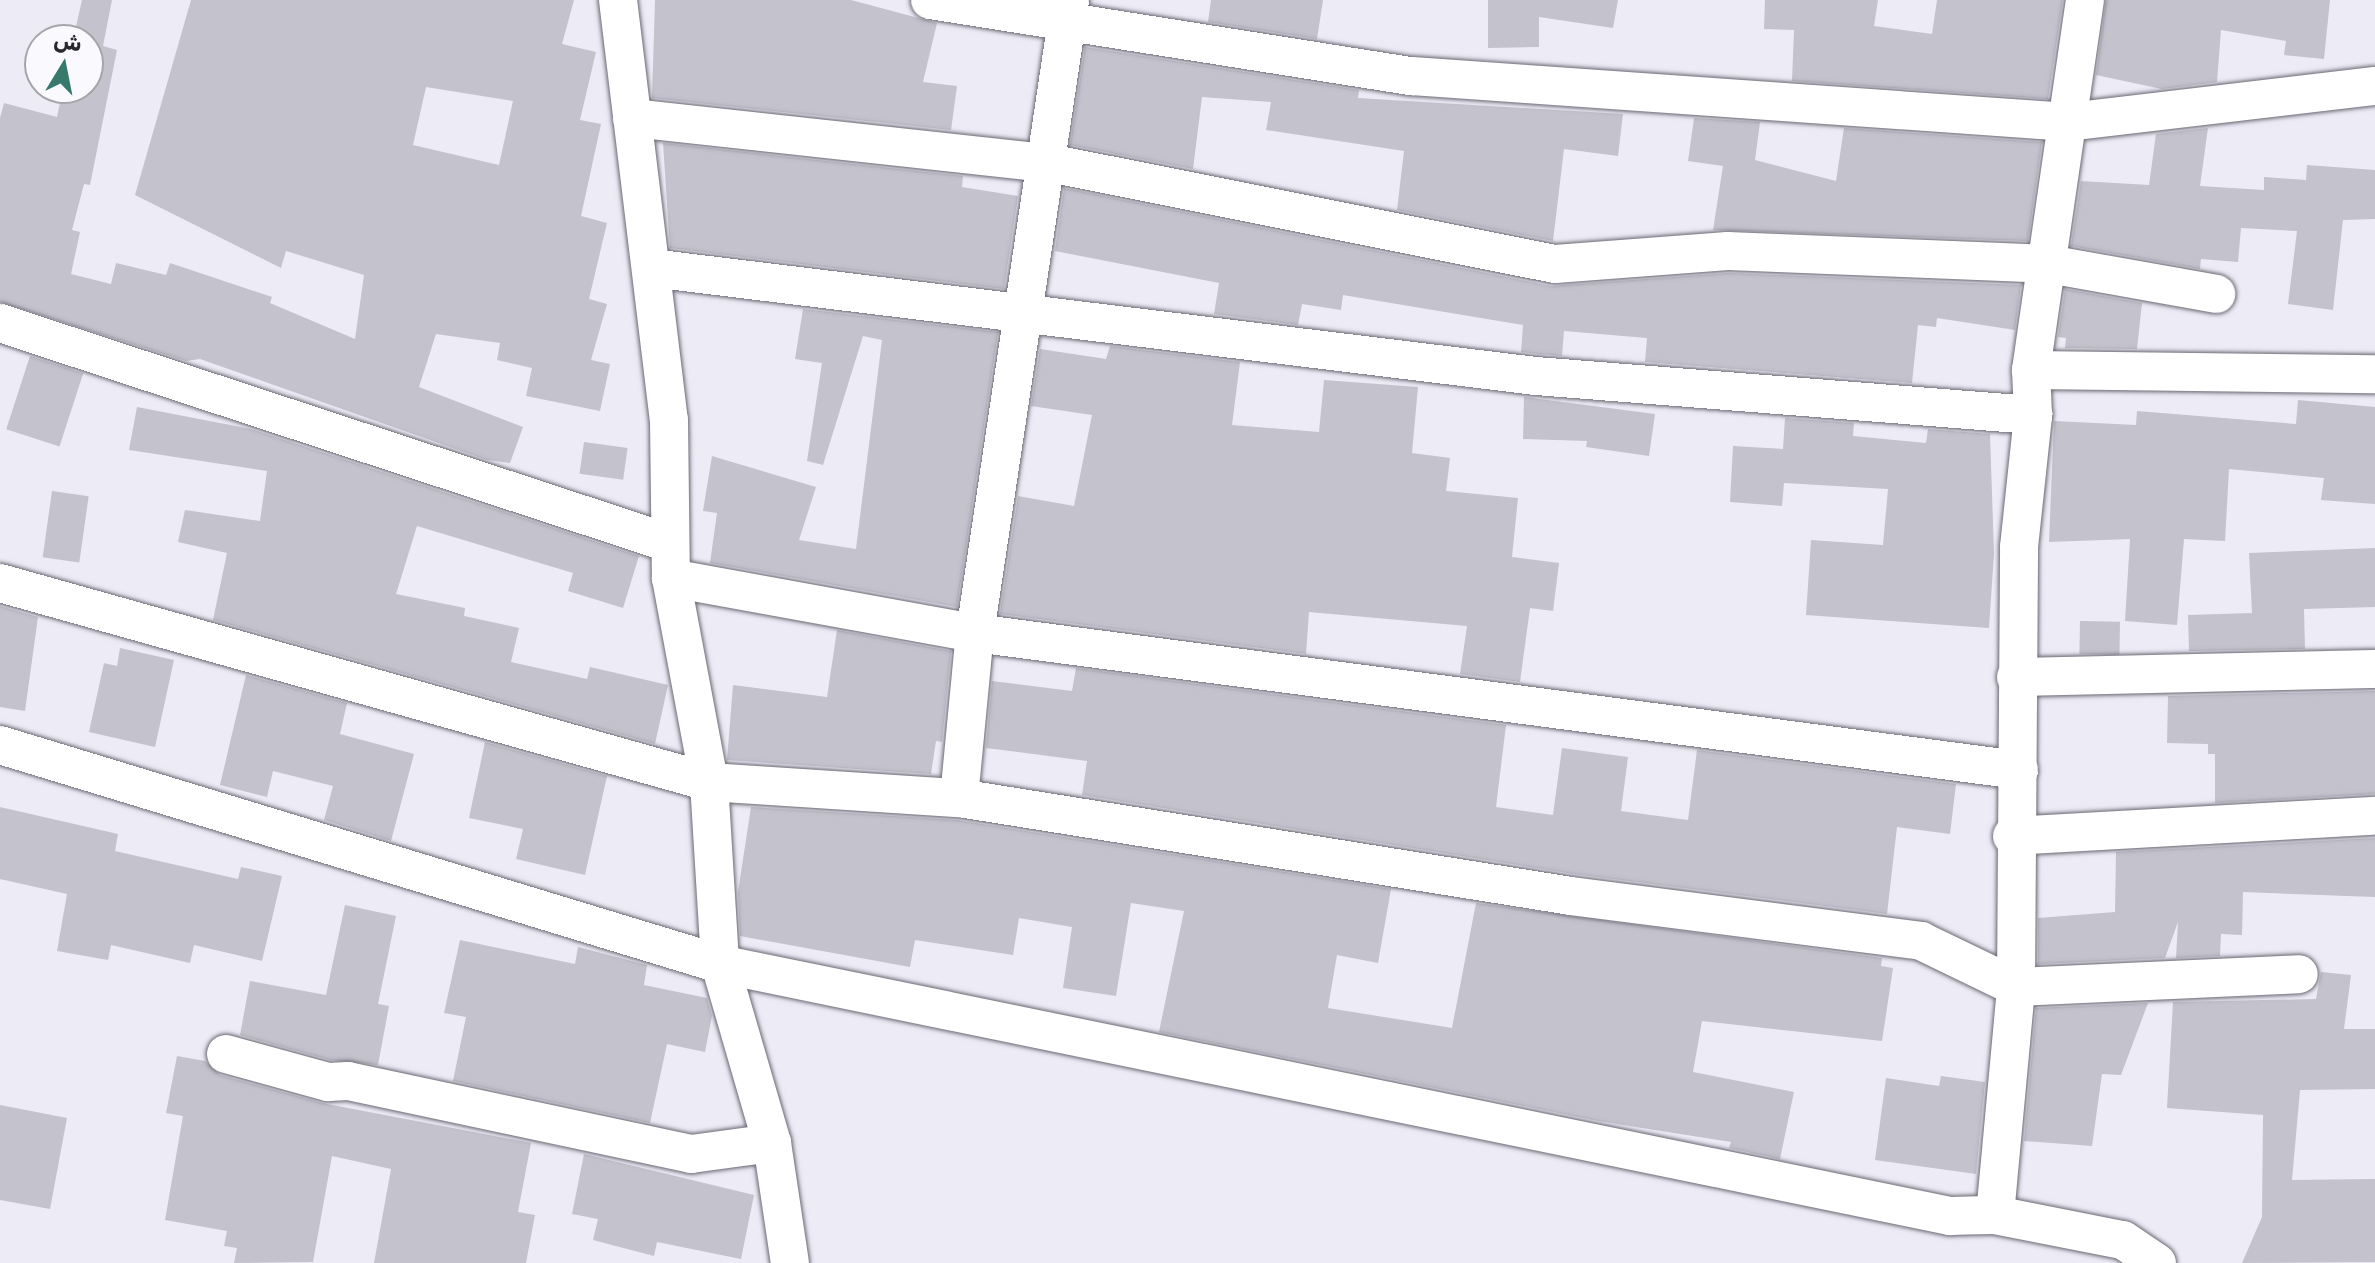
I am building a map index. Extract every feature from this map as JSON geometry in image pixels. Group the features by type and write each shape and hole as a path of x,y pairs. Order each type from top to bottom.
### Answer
{"street":[{"path":"618,0 669,420 670,561 709,782 720,964 772,1143 790,1263"},
{"path":"930,0 1069,10 1412,76 2068,122 2375,86"},
{"path":"1995,1215 2016,987 2012,836 2019,770 2016,677 2019,547 2033,415 2031,370 2085,0"},
{"path":"959,798 975,633 1027,310 1069,10"},
{"path":"632,118 1049,163 1555,264 1728,251 2048,264 2216,294"},
{"path":"651,268 1027,310 1536,376 2033,415"},
{"path":"0,323 670,561 975,633 2019,770"},
{"path":"2031,370 2375,374"},
{"path":"0,583 709,782 959,798 1571,896 1921,941 2016,987 2299,974"},
{"path":"2016,677 2375,669"},
{"path":"0,745 720,964 1950,1216 1995,1215 2123,1240 2157,1263"},
{"path":"2012,836 2375,816"},
{"path":"226,1054 328,1082 348,1081 691,1154 772,1143"}],"building":[{"path":"82,0 112,0 104,41 104,24 77,24"},
{"path":"191,0 574,0 562,44 596,52 580,120 601,124 581,216 607,223 589,299 607,304 591,360 610,364 600,411 526,396 532,368 497,360 500,343 436,334 419,387 523,427 510,463 487,460 200,359 186,361 0,302 0,118 4,103 57,117 60,104 104,104 104,46 117,50 90,185 84,184 72,230 80,232 71,274 111,284 116,263 166,275 170,263 272,297 270,303 355,339 364,275 286,251 281,268 135,195","holes":["426,87 513,101 499,165 413,145"]},
{"path":"655,0 851,0 937,23 923,82 957,86 951,130 652,98"},
{"path":"1211,0 1323,0 1317,39 1208,22"},
{"path":"1488,0 1618,0 1613,28 1539,17 1539,47 1488,48"},
{"path":"1765,0 1878,0 1874,26 1932,34 1937,0 2063,0 2048,99 1792,81 1794,30 1764,29"},
{"path":"2106,0 2330,0 2324,59 2284,55 2286,41 2221,30 2217,82 2162,89 2096,75"},
{"path":"1085,47 1359,90 1358,98 1623,114 1618,156 1564,149 1553,241 1397,210 1404,151 1266,130 1271,102 1202,97 1193,169 1070,145"},
{"path":"1694,118 1760,122 1755,160 1836,181 1844,128 2042,142 2028,241 1713,230 1723,166 1688,161"},
{"path":"2208,128 2200,186 2264,190 2264,177 2306,180 2307,165 2375,170 2375,219 2343,220 2333,310 2288,304 2297,231 2241,228 2238,262 2201,259 2200,269 2071,246 2081,181 2149,185 2156,134"},
{"path":"663,143 963,176 962,187 1018,196 1004,289 670,248"},
{"path":"1064,188 1551,286 1728,273 2021,285 2015,330 1937,318 1936,327 1918,325 1912,383 1645,362 1647,338 1564,331 1562,356 1538,354 1521,352 1523,325 1343,295 1341,310 1302,304 1298,325 1214,314 1219,283 1055,251"},
{"path":"2065,289 2142,303 2137,349 2065,348 2066,338 2058,337"},
{"path":"803,309 998,332 957,607 710,563 717,513 703,511 712,456 816,487 799,540 856,549 882,340 863,336 823,465 807,461 822,363 795,359"},
{"path":"1110,346 1240,362 1232,425 1319,432 1324,380 1418,387 1412,453 1450,458 1446,491 1518,498 1512,557 1559,563 1553,611 1530,608 1520,682 1460,674 1467,626 1309,612 1306,654 1000,614 1018,496 1074,506 1092,415 1031,406 1040,349 1106,359"},
{"path":"30,356 83,373 59,447 6,429"},
{"path":"1524,397 1655,414 1649,456 1586,447 1587,441 1523,439"},
{"path":"2298,400 2375,407 2375,504 2321,500 2324,478 2229,469 2225,541 2184,539 2177,625 2125,621 2130,539 2049,542 2054,421 2136,425 2137,411 2296,424"},
{"path":"137,407 251,429 639,556 623,608 568,591 573,573 417,526 396,594 465,608 464,616 519,628 511,662 587,679 590,667 668,685 655,744 213,620 227,553 178,542 185,510 260,521 267,471 129,450"},
{"path":"1785,418 1854,423 1853,436 1926,443 1928,429 1990,434 1994,553 1989,628 1806,615 1811,540 1883,545 1888,489 1784,483 1782,506 1730,502 1733,446 1783,449"},
{"path":"584,442 628,448 623,480 580,474"},
{"path":"52,491 89,496 79,562 43,557"},
{"path":"2375,548 2375,607 2304,609 2305,649 2189,651 2188,615 2252,613 2249,553"},
{"path":"0,606 38,617 25,711 0,707"},
{"path":"2080,621 2120,622 2119,655 2079,654"},
{"path":"837,630 951,651 942,742 936,741 931,774 727,760 733,685 827,697"},
{"path":"120,648 174,660 155,747 89,732 104,663 117,666"},
{"path":"1076,668 1506,725 1496,807 1553,815 1562,748 1628,757 1621,811 1688,820 1697,750 1956,784 1950,834 1897,827 1887,914 1574,874 1082,795 1087,761 986,748 992,681 1072,691"},
{"path":"246,675 347,703 340,734 414,754 391,841 324,820 333,786 273,771 267,797 220,785"},
{"path":"2375,691 2375,794 2215,803 2215,754 2208,754 2208,744 2167,743 2168,696"},
{"path":"485,742 607,776 585,875 516,859 523,829 469,818"},
{"path":"0,807 118,834 115,851 238,879 241,867 282,876 262,961 194,945 190,963 111,945 108,960 57,951 67,894 0,879"},
{"path":"751,807 957,820 1391,889 1378,963 1337,955 1328,1008 1452,1028 1476,903 1882,958 1881,966 1893,968 1882,1041 1702,1021 1693,1072 1794,1092 1780,1159 1729,1148 1731,1142 1598,1121 1159,1032 1184,911 1131,903 1116,996 1063,988 1072,927 1019,918 1013,955 915,940 910,967 740,936 738,892"},
{"path":"2375,838 2375,897 2243,892 2242,935 2221,934 2220,956 2176,958 2178,922 2165,958 2038,964 2038,918 2115,912 2116,852"},
{"path":"345,905 396,916 378,1004 389,1006 378,1065 330,1060 240,1035 250,981 326,995"},
{"path":"460,940 575,964 578,947 647,965 644,985 707,998 712,1016 705,1052 667,1044 650,1123 453,1081 466,1017 444,1013"},
{"path":"2321,972 2351,975 2344,1029 2375,1029 2375,1089 2300,1090 2292,1180 2375,1179 2375,1262 2242,1263 2262,1217 2263,1115 2167,1108 2173,1002 2316,999"},
{"path":"2148,1003 2121,1075 2102,1074 2092,1146 2024,1141 2036,1008"},
{"path":"177,1056 205,1061 220,1075 322,1103 531,1143 518,1212 535,1215 526,1263 374,1263 391,1169 332,1156 313,1262 234,1263 237,1248 224,1246 227,1231 165,1220 183,1116 166,1113"},
{"path":"1941,1076 1985,1082 1976,1174 1875,1160 1886,1078 1939,1086"},
{"path":"0,1105 67,1118 50,1209 0,1200"},
{"path":"584,1154 754,1195 741,1259 657,1242 654,1256 593,1240 598,1219 572,1214"}]}
